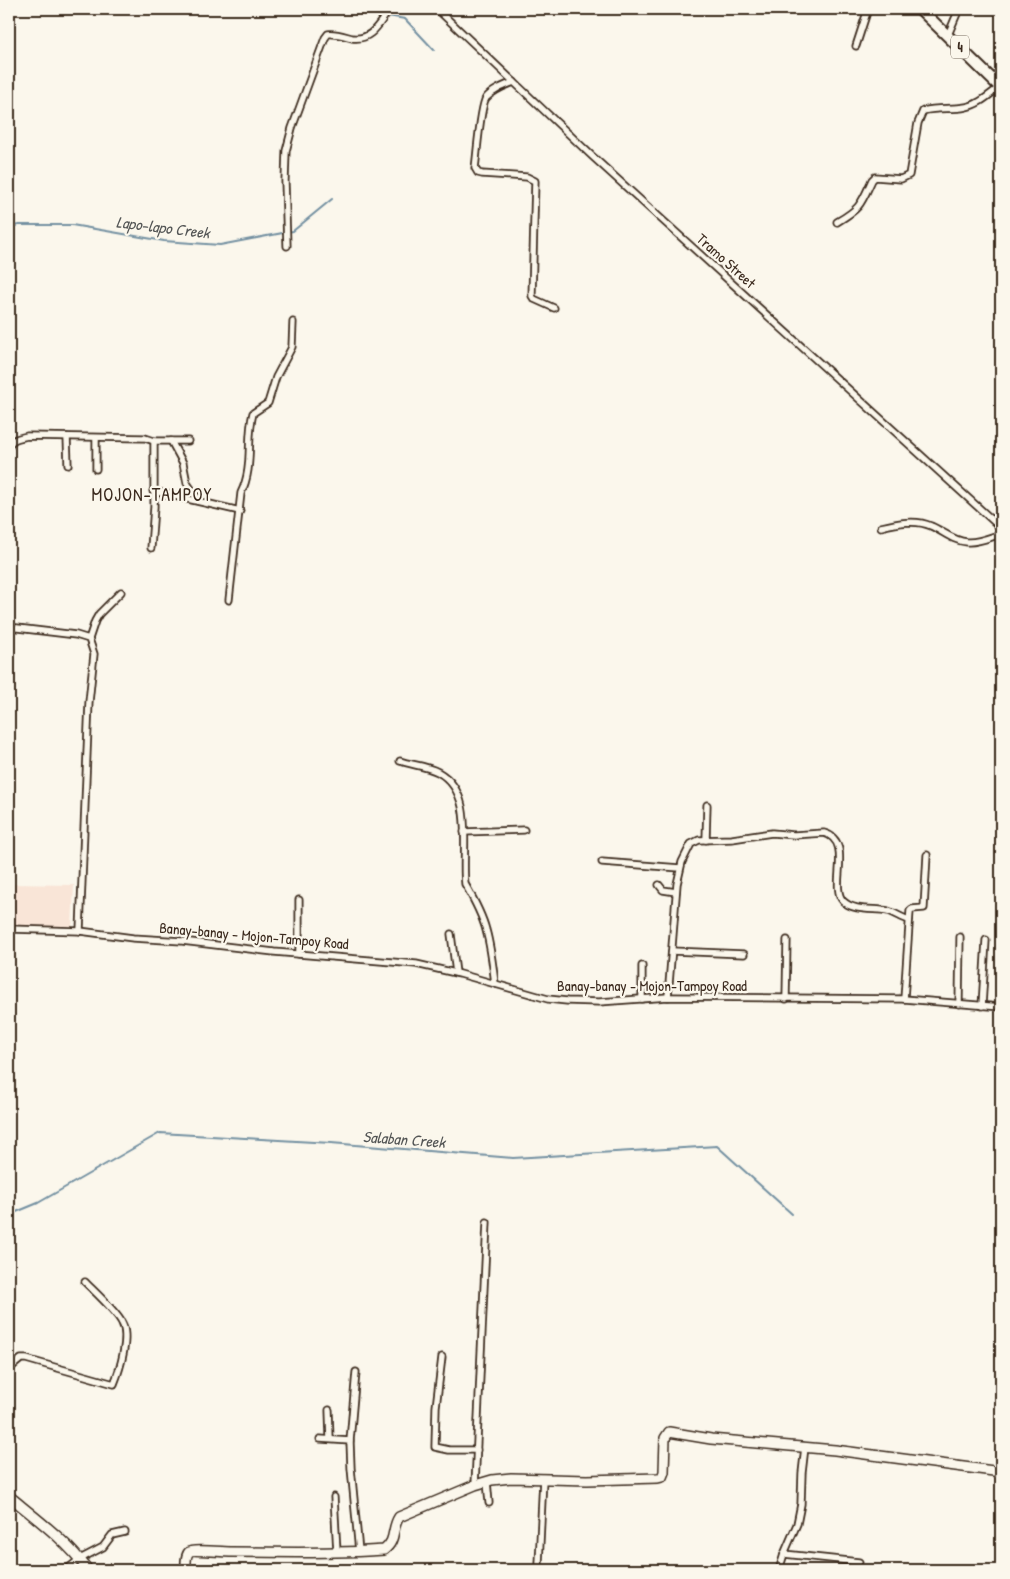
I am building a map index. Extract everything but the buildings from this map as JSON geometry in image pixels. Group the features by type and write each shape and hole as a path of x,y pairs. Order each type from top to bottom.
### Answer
{"highway":[{"name":"4","path":"920,9 1000,87"}],"street":[{"path":"287,246 286,151 292,128 325,38 328,34 354,38 363,38 370,35 390,9"},
{"name":"Tramo Street","path":"437,9 592,156 1001,528"},
{"path":"856,46 868,9"},
{"path":"948,35 959,9"},
{"path":"514,82 496,90 486,98 482,109 475,168 478,173 482,174 527,177 535,181 532,296 534,299 554,308"},
{"path":"837,222 854,212 860,205 875,177 901,179 908,175 918,123 923,111 932,108 968,107 978,103 1000,87"},
{"path":"229,600 241,494 247,482 252,420 254,413 268,403 276,377 292,347 293,322"},
{"path":"9,442 27,436 145,438 154,441 188,441"},
{"path":"67,437 68,465"},
{"path":"96,438 96,468"},
{"path":"151,548 154,507 154,441"},
{"path":"172,441 183,463 187,483 197,497"},
{"path":"153,491 240,511"},
{"path":"881,527 911,522 920,523 966,542 1001,534"},
{"path":"80,931 89,702 94,654 89,639 95,621 121,592"},
{"path":"9,627 63,632 89,639"},
{"path":"400,761 436,771 447,778 455,788 461,801 464,813 465,884 486,927 496,984"},
{"path":"706,840 707,805"},
{"path":"464,832 524,830"},
{"path":"668,996 676,892 680,868 685,853 691,844 699,840 732,839 772,833 794,835 829,834 834,838 838,846 840,868 839,893 844,902 853,907 887,911 909,920"},
{"path":"904,999 909,920 911,910 924,908 927,855"},
{"path":"602,862 680,868"},
{"path":"659,885 663,890 676,892"},
{"path":"299,900 299,954"},
{"name":"Banay-banay - Mojon-Tampoy Road","path":"9,929 80,931 132,938 182,941 416,964 456,973 548,999 567,1001 600,1002 668,996 904,999 1001,1007"},
{"path":"451,934 456,973"},
{"path":"959,1004 960,938"},
{"path":"786,999 787,940"},
{"path":"982,1006 986,940"},
{"path":"672,951 744,954"},
{"path":"642,966 642,999"},
{"path":"475,1485 487,1222"},
{"path":"9,1369 19,1360 26,1359 114,1384 123,1354 125,1335 123,1323 85,1282"},
{"path":"442,1357 436,1407 436,1447 449,1450 477,1450"},
{"path":"356,1372 350,1441 360,1552"},
{"path":"329,1410 330,1440"},
{"path":"186,1570 187,1556 192,1550 212,1552 360,1552 384,1550 390,1546 393,1540 396,1521 399,1518 488,1481 511,1478 587,1480 662,1477 664,1472 665,1438 669,1432 711,1439 805,1447 1001,1472"},
{"path":"320,1439 350,1441"},
{"path":"779,1570 796,1524 801,1504 805,1447"},
{"path":"540,1570 543,1478"},
{"path":"488,1481 489,1503"},
{"path":"9,1496 56,1534 88,1570"},
{"path":"334,1498 337,1552"},
{"path":"66,1570 80,1559 103,1547 112,1535 125,1532"},
{"path":"784,1554 860,1562"}],"shaded area":[{"path":"9,884 74,885 72,927 9,926"}],"waterway":[{"path":"314,9 384,15"},
{"path":"388,16 405,19 434,50"},
{"name":"Lapo-lapo Creek","path":"9,227 19,225 72,225 164,241 220,245 293,231 332,199"},
{"name":"Salaban Creek","path":"9,1215 38,1203 160,1133 331,1143 513,1158 717,1146 792,1214"}],"district":[{"name":"MOJON-TAMPOY","path":"152,495"}]}
